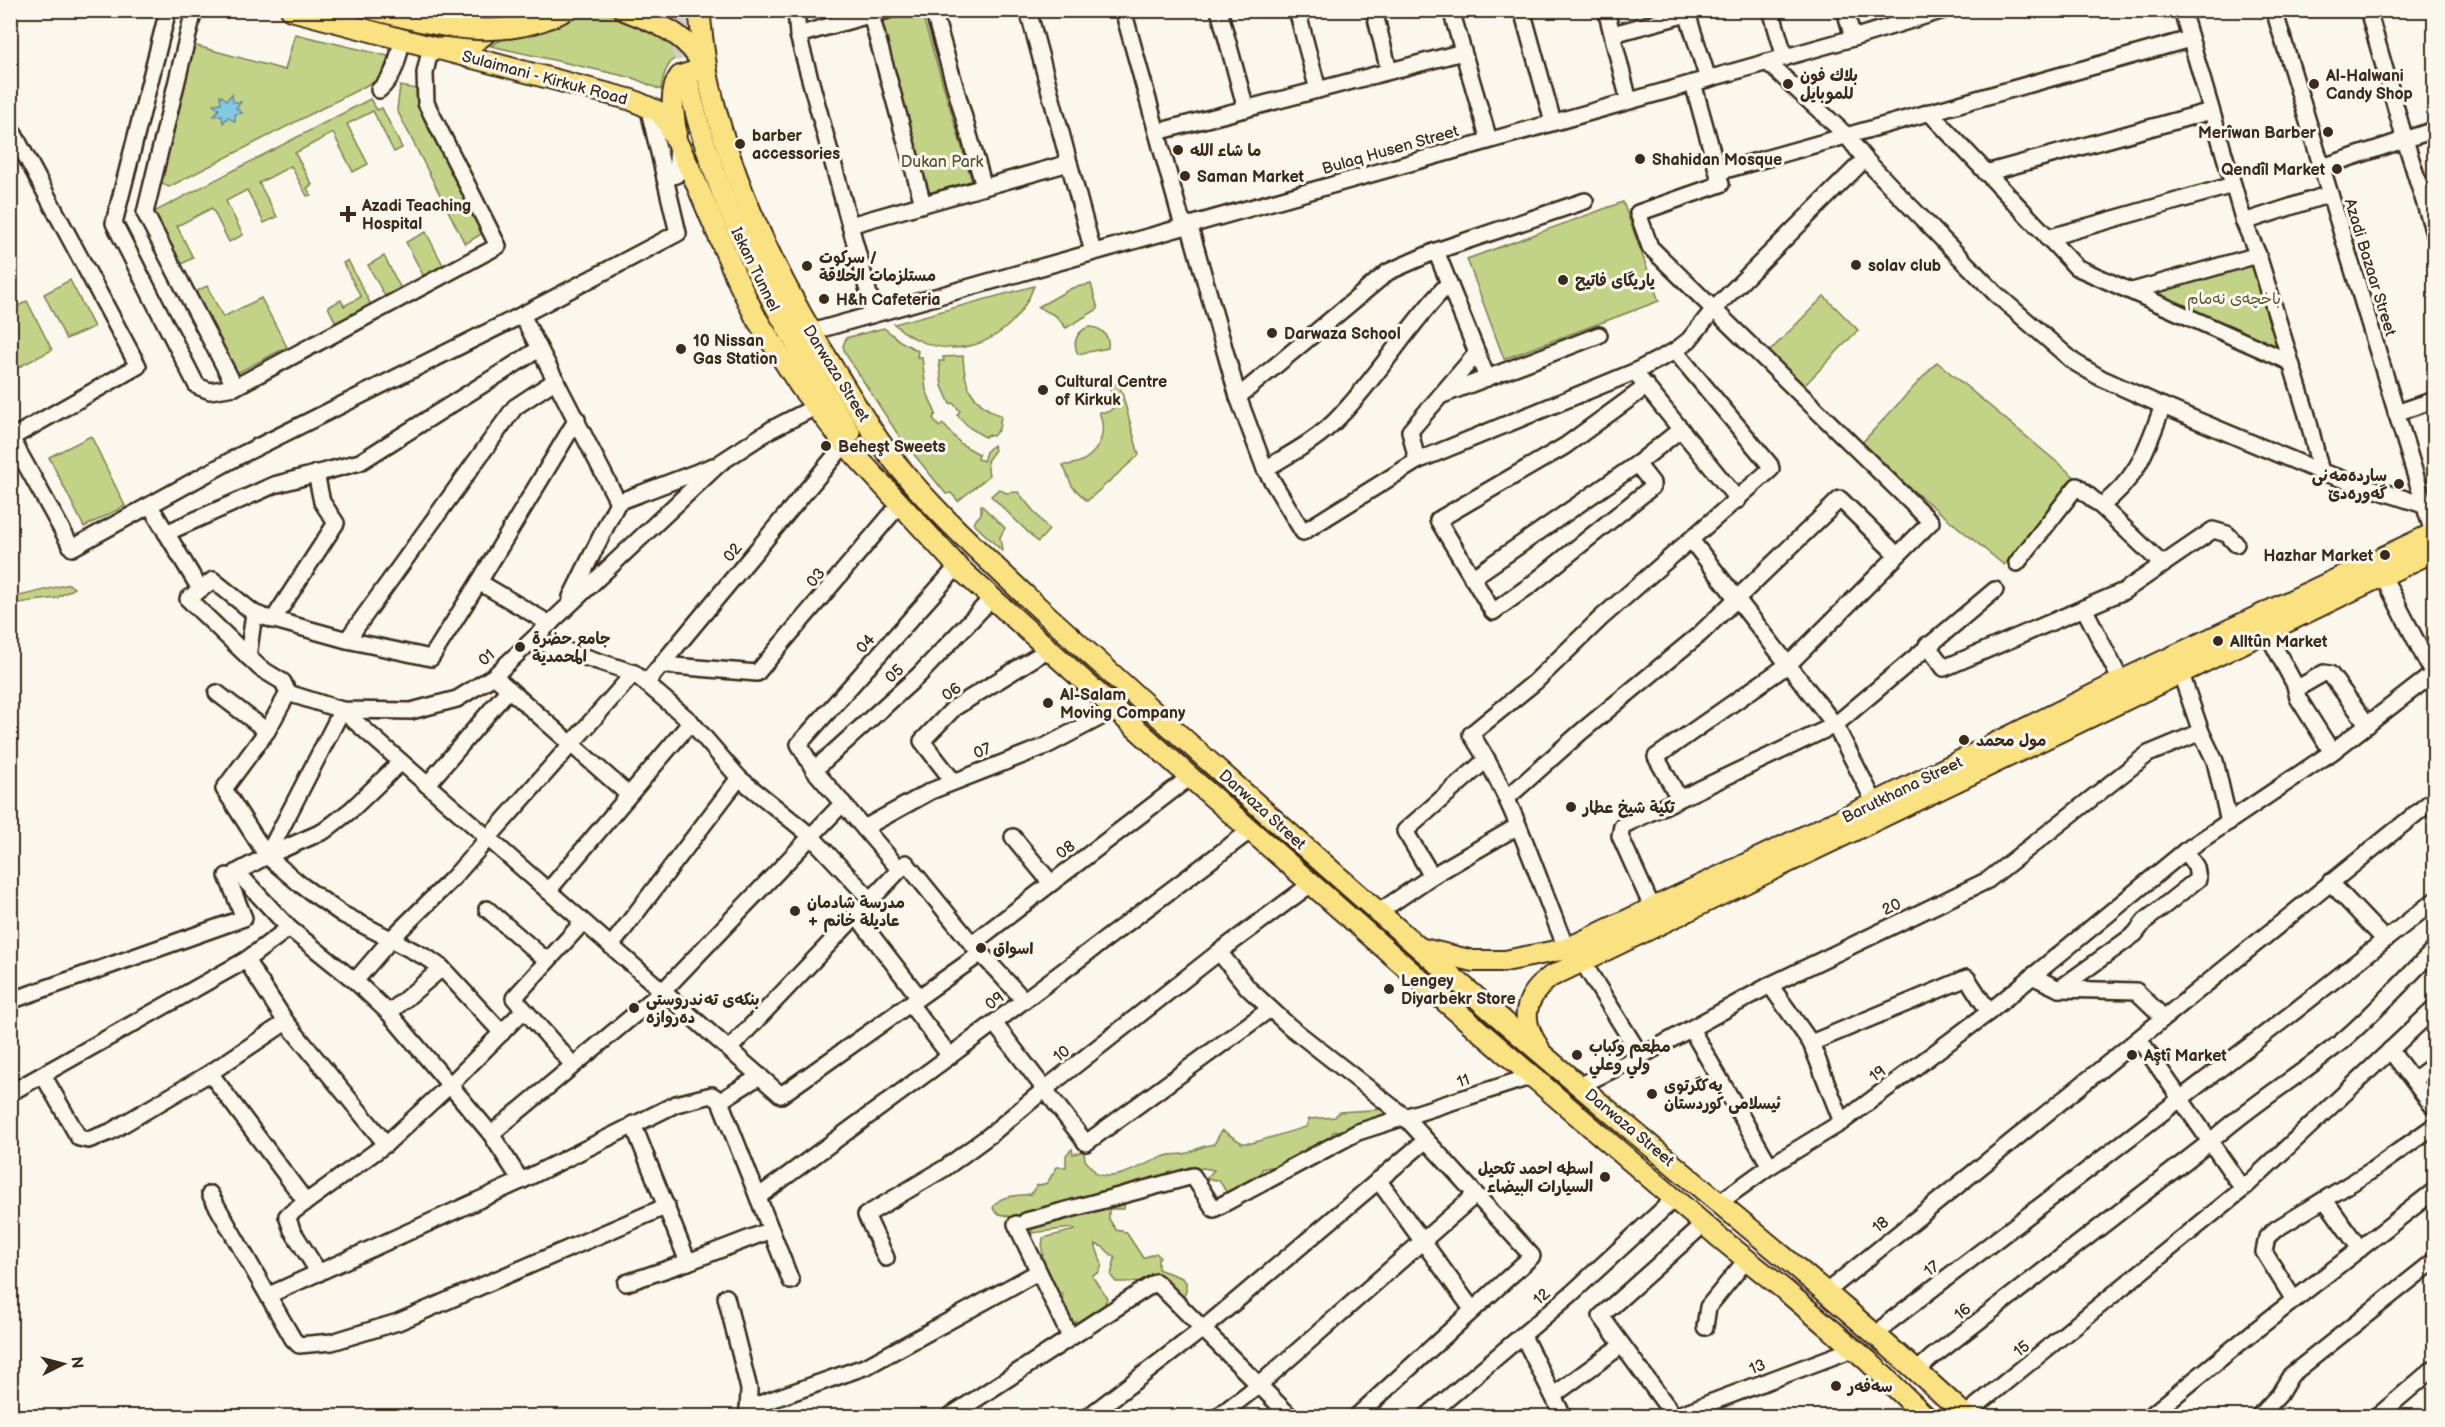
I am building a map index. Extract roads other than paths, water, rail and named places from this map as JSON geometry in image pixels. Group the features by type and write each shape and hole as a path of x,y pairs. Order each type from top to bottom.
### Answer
{"main road":[{"path":"291,10 430,46 466,46 483,37 486,29 482,19 466,10"},
{"path":"375,10 444,26 480,31 532,24 566,10"},
{"path":"624,10 656,24 688,43 700,59 710,84"},
{"path":"699,10 710,84"},
{"name":"Sulaimani - Kirkuk Road","path":"430,46 653,109"},
{"path":"716,107 701,75 691,72 680,76 673,98 678,145 678,175 737,279 756,318 780,357 815,407 845,444 873,473"},
{"name":"Iskan Tunnel","path":"688,81 713,173 750,261 788,331 873,473"},
{"name":"Darwaza Street","path":"710,84 734,165 764,240 811,332 881,444 939,512 1026,596 1421,949 1579,1086 1720,1202 1833,1286 1876,1337 1971,1411"},
{"path":"653,109 667,122 678,145"},
{"name":"Darwaza Street","path":"873,473 958,566 1190,777 1533,1077 1853,1349 1925,1416"},
{"path":"2219,644 2266,631 2383,576 2434,539"},
{"name":"Barutkhana Street","path":"1546,1057 1534,1041 1529,1027 1527,1012 1529,998 1550,977 1574,959 1652,907 1875,803 2121,681 2219,644 2434,539"},
{"name":"Barutkhana Street","path":"1421,949 1473,961 1574,959 2181,674 2219,644"},
{"path":"1266,843 1281,825"}],"street":[{"path":"168,10 114,223 197,386 210,391 235,387 498,246 426,103 425,73 430,46"},
{"path":"194,10 145,213 235,387"},
{"path":"796,10 798,35 874,313"},
{"path":"798,35 887,10"},
{"path":"933,10 984,187"},
{"path":"1028,10 1093,252"},
{"path":"1123,10 1157,132 1238,397 1265,469 1303,532 1417,461 1634,372 1675,351 1689,340 1714,309 1866,159"},
{"path":"1218,10 1246,109"},
{"path":"1297,10 1318,90"},
{"path":"1374,10 1389,71"},
{"path":"1451,10 1489,140"},
{"path":"1522,10 1553,122"},
{"path":"1606,10 1629,101"},
{"path":"1771,10 1785,58"},
{"path":"1845,10 1853,38"},
{"name":"Bulaq Husen Street","path":"811,332 1785,58 1853,38 1909,15 1944,10"},
{"path":"2182,10 2244,222 2258,255 2307,415 2321,472"},
{"name":"Azadi Bazaar Street","path":"2274,10 2434,539"},
{"path":"2368,10 2434,233"},
{"path":"1613,34 1687,12 1708,79"},
{"path":"871,15 923,204"},
{"path":"379,90 390,80 396,66 402,39"},
{"path":"1718,172 2190,39"},
{"path":"1157,132 1463,51"},
{"path":"1767,62 1846,135 1866,159 1996,294 2074,362 2101,378 2163,406 2321,472 2424,505"},
{"path":"1680,798 1656,757 1789,664 1931,522 1650,247 1638,213 1721,183 1693,83"},
{"path":"10,136 14,134 138,366 11,438 72,548 239,456 522,315 678,233 678,175 653,109"},
{"path":"1986,173 2211,111"},
{"path":"1929,112 2076,267 2290,362"},
{"path":"2322,167 2434,130"},
{"path":"850,225 1069,163"},
{"path":"2047,238 2234,185"},
{"path":"2244,222 2330,194"},
{"path":"1238,397 1388,272 1436,251 1586,201"},
{"path":"1436,251 1486,378"},
{"path":"2132,291 2258,255"},
{"path":"1265,469 1314,439 1340,416 1404,338 1424,309 1449,283"},
{"path":"522,315 577,418 618,502"},
{"path":"1440,396 1599,334"},
{"path":"166,533 274,485 360,462 539,349"},
{"path":"1641,1056 1574,959 1507,798 1471,734 1535,682 1601,618 1769,473 1770,465 1675,351"},
{"path":"1417,461 1410,431 1477,353"},
{"path":"1634,372 1738,500"},
{"path":"347,640 515,407 556,380"},
{"path":"1636,464 1652,483 1652,487 1532,584 1493,612 1438,520 1565,446 1647,386"},
{"path":"2396,413 2434,400"},
{"path":"2101,506 2120,491 2135,471 2163,406"},
{"name":"01","path":"200,589 188,598 248,657 283,682 288,693 342,710 397,712 424,709 466,695 494,676 720,463 771,429 815,407"},
{"path":"154,514 200,589 213,580 254,613 273,621 431,658 577,418"},
{"path":"1472,578 1636,464 1681,429"},
{"name":"02","path":"646,683 845,444"},
{"path":"566,607 618,502 720,463"},
{"path":"273,621 336,523 322,502 316,473"},
{"path":"2017,563 2077,486 2163,565"},
{"name":"03","path":"662,665 757,673 893,496"},
{"path":"1507,798 1581,732 1738,600 1840,499 1897,555"},
{"path":"1927,645 1944,668 2124,591 2213,531 2227,534 2236,544"},
{"path":"1691,540 1834,724 1875,803"},
{"name":"04","path":"814,770 799,744 958,566"},
{"path":"2383,576 2434,674"},
{"path":"479,582 550,624"},
{"path":"1652,907 1620,836 1622,826 1834,724 1995,590"},
{"name":"05","path":"814,770 919,675 992,598"},
{"path":"2084,608 2121,681"},
{"path":"248,657 254,613"},
{"path":"2266,631 2296,689 2298,698 2332,752"},
{"path":"532,640 634,673 691,722 739,778 811,836 871,900"},
{"name":"06","path":"953,781 922,741 954,708 1049,649"},
{"path":"355,981 392,938 453,878 634,673"},
{"path":"2296,689 2324,673 2330,674 2368,725"},
{"path":"2181,674 2201,732 2215,761 2229,822"},
{"name":"19","path":"1720,1202 1770,1166 1842,1122 1989,1012 2185,851 2332,752 2434,674"},
{"path":"494,676 629,795"},
{"path":"428,785 509,689"},
{"path":"217,693 267,731"},
{"path":"288,693 267,731 224,789 267,856 320,900 365,927 412,948 441,968 502,1034"},
{"path":"267,856 342,710 760,1076 720,1101"},
{"name":"07","path":"864,828 931,790 1046,746 1116,710"},
{"path":"548,891 691,722"},
{"name":"20","path":"1579,1086 1641,1056 1770,984 1988,880 2148,754 2201,732"},
{"path":"1432,876 1405,831 1487,759"},
{"path":"401,762 351,810 324,831 237,872 289,928 355,981 389,1013 491,1134 521,1181"},
{"path":"814,770 899,869"},
{"name":"08","path":"760,1076 781,1095 915,1001 1051,883 1190,777"},
{"path":"611,946 739,778"},
{"name":"18","path":"1833,1286 2164,1018 2228,969 2330,882 2434,799"},
{"path":"491,1134 664,990 843,803"},
{"path":"1379,912 1432,876 1518,826"},
{"name":"09","path":"758,1197 1251,830"},
{"path":"1013,837 1051,883"},
{"path":"2059,989 2135,934 2145,921 2198,879 2196,867 2185,851"},
{"path":"729,1049 906,863 976,949 1024,1000"},
{"path":"10,1001 244,918 227,876"},
{"path":"2330,882 2385,940"},
{"name":"10","path":"886,1258 866,1215 945,1168 990,1135 1219,952 1311,884"},
{"path":"237,899 256,892"},
{"name":"17","path":"1876,1337 1889,1322 2181,1099 2434,901"},
{"path":"487,909 547,961"},
{"path":"856,915 950,1056"},
{"path":"573,1065 514,999 584,922"},
{"path":"10,1094 246,960 289,928"},
{"name":"16","path":"1917,1371 2210,1142 2234,1120 2298,1076 2344,1039 2434,950"},
{"path":"1219,952 1248,988 1270,1009 1405,1117 1532,1256 1357,1416"},
{"path":"246,960 286,1022 386,1144"},
{"path":"389,1013 441,968"},
{"path":"2032,976 2059,989 2136,991 2164,1018"},
{"path":"1811,1043 1967,978 1989,1012"},
{"path":"1770,984 1811,1043 1842,1122"},
{"path":"994,1023 1086,1143 1270,1009"},
{"name":"15","path":"1971,1411 2243,1189 2434,1009"},
{"path":"319,1273 292,1230 287,1216 386,1144 451,1084 524,1010"},
{"path":"43,1075 79,1138 88,1140 110,1132 210,1073 286,1022"},
{"path":"1691,1029 1770,1166"},
{"path":"2139,1039 2243,1189"},
{"path":"2390,1050 2434,1108"},
{"path":"2414,1080 2434,1065"},
{"path":"210,1073 306,1202"},
{"name":"11","path":"1038,1272 1021,1223 1193,1176 1215,1209 1358,1132 1533,1077"},
{"path":"269,1295 521,1181 633,1124 689,1099 712,1095 720,1101 791,1281"},
{"path":"633,1124 688,1262"},
{"path":"2294,1299 2264,1251 2267,1237 2276,1229 2371,1171 2434,1126"},
{"path":"1089,1416 1204,1328 1425,1141"},
{"path":"1378,1180 1473,1310"},
{"path":"2150,1416 2294,1299 2434,1191"},
{"path":"210,1194 292,1339 298,1345 332,1342 398,1322 667,1206"},
{"path":"1219,1416 1259,1385 1475,1195"},
{"name":"12","path":"1427,1416 1571,1294 1674,1198"},
{"path":"2325,1200 2360,1249"},
{"path":"1674,1416 1600,1316 1704,1224"},
{"path":"626,1283 771,1230"},
{"path":"1705,1327 1708,1307 1747,1259"},
{"path":"2259,1416 2279,1395 2291,1375 2434,1261"},
{"path":"726,1297 749,1389 748,1412 867,1366 1038,1272 1070,1338"},
{"path":"950,1416 1156,1282 1290,1416"},
{"path":"1523,1336 1563,1416"},
{"path":"1554,1395 1622,1345"},
{"name":"13","path":"1674,1416 1853,1349"},
{"path":"2378,1416 2434,1368"}],"water":[{"path":"232,94 233,102 241,102 236,108 242,113 235,114 235,122 228,117 223,123 222,115 214,116 219,109 213,104 221,103 220,95 227,100"}],"tunnel":[{"path":"675,10 688,81"}],"place":[{"name":"بلاك فون للموبايل","path":"1788,84"},
{"name":"Al-Halwani Candy Shop","path":"2314,84"},
{"name":"Merîwan Barber","path":"2328,132"},
{"name":"barber accessories","path":"740,144"},
{"name":"ما شاء الله","path":"1178,150"},
{"name":"Shahidan Mosque","path":"1640,159"},
{"name":"Qendîl Market","path":"2337,169"},
{"name":"Saman Market","path":"1185,176"},
{"name":"Azadi Teaching Hospital","path":"348,214"},
{"name":"solav club","path":"1856,265"},
{"name":"سركوت / مستلزمات الحلاقة","path":"807,266"},
{"name":"یاریگای فاتیح","path":"1563,280"},
{"name":"H&h Cafeteria","path":"824,299"},
{"name":"Darwaza School","path":"1272,333"},
{"name":"10 Nissan Gas Station","path":"681,349"},
{"name":"Cultural Centre of Kirkuk","path":"1043,390"},
{"name":"Beheşt Sweets","path":"826,446"},
{"name":"ساردەمەنی گەورەدێ","path":"2399,484"},
{"name":"Hazhar Market","path":"2385,555"},
{"name":"Alltûn Market","path":"2218,641"},
{"name":"جامع حضرة المحمدية","path":"520,647"},
{"name":"Al-Salam Moving Company","path":"1048,703"},
{"name":"مول محمد","path":"1964,740"},
{"name":"تكية شيخ عطار","path":"1571,807"},
{"name":"مدرسة شادمان + عاديلة خانم","path":"795,911"},
{"name":"اسواق","path":"981,948"},
{"name":"Lengey Diyarbekr Store","path":"1389,989"},
{"name":"بنکەی تەندروستی دەروازە","path":"634,1008"},
{"name":"مطعم وكباب ولي وعلي","path":"1577,1055"},
{"name":"Aştî Market","path":"2132,1055"},
{"name":"یەکگرتوی ئیسلامی کوردستان","path":"1652,1094"},
{"name":"اسطه احمد تكحيل السيارات البيضاء","path":"1605,1177"},
{"name":"سەفەر","path":"1836,1386"}],"park label":[{"name":"Dukan Park","path":"942,161"},
{"name":"باخچەی نەمام","path":"2234,298"}]}
